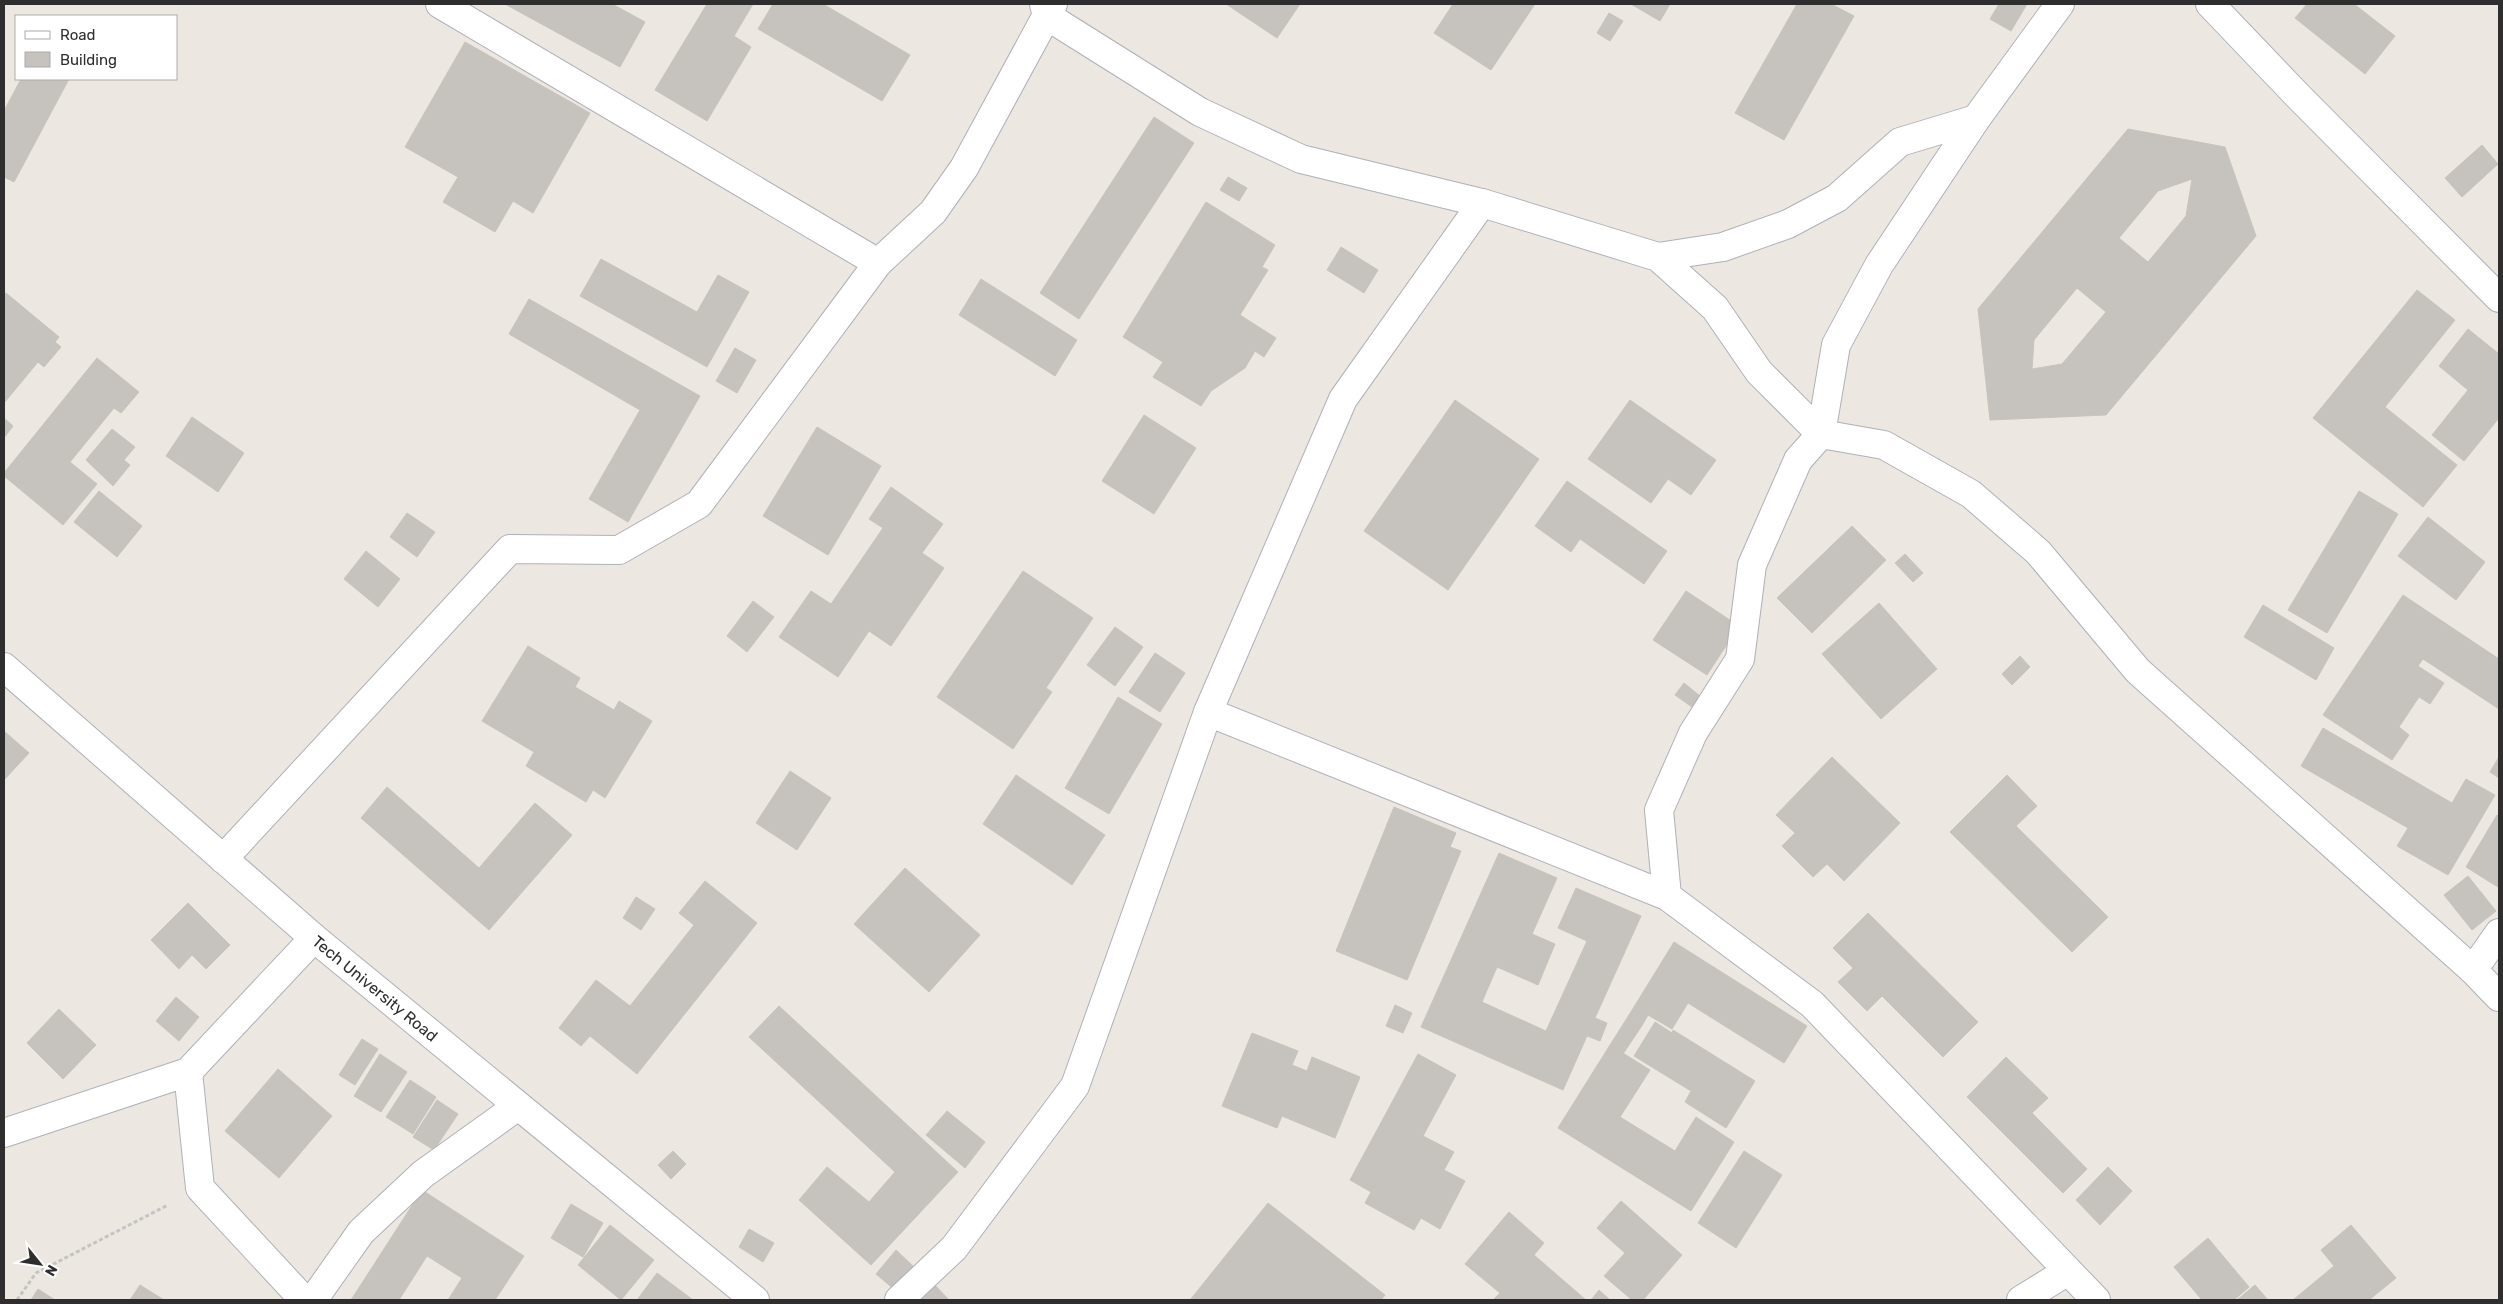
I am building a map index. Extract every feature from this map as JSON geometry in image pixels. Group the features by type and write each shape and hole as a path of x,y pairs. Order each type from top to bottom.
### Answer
{"street":[{"path":"440,4 878,263"},
{"path":"1667,896 1659,810 1693,733 1740,659 1752,565 1798,460 1821,434 1836,345 1878,265 1976,119 2060,4"},
{"path":"2210,4 2298,96 2499,298"},
{"path":"223,859 510,549 618,550 699,504 878,263 933,212 964,168 1048,8 1200,112 1301,159 1482,203 1658,257 1715,308 1759,372 1821,434 1884,444 1971,494 2038,552 2138,671 2474,970 2499,997"},
{"path":"1658,257 1723,247 1788,224 1837,198 1900,142 1976,119"},
{"path":"899,1300 954,1248 1076,1086 1208,712 1343,399 1482,203"},
{"name":"Tech University Road","path":"4,667 314,938 755,1300"},
{"path":"1208,712 1667,896 1812,1004 2096,1300"},
{"path":"2474,970 2499,934"},
{"path":"4,1132 188,1072 314,938"},
{"path":"188,1072 200,1188 304,1300"},
{"path":"313,1300 361,1232 423,1174 518,1106"},
{"path":"2021,1300 2068,1271"}],"path":[{"path":"17,1300 36,1273 200,1188"}],"building":[{"path":"505,4 612,4 645,22 620,67"},
{"path":"707,4 753,4 734,36 751,47 707,121 655,90"},
{"path":"773,4 823,4 910,55 882,101 758,29"},
{"path":"1226,4 1300,4 1277,38"},
{"path":"1453,4 1535,4 1491,70 1434,33"},
{"path":"1631,4 1670,4 1660,21"},
{"path":"1797,4 1831,4 1854,16 1784,140 1735,113"},
{"path":"1999,4 2027,4 2011,31 1990,19"},
{"path":"2307,4 2354,4 2395,36 2365,74 2295,18"},
{"path":"1609,13 1623,21 1610,41 1597,33"},
{"path":"465,42 590,113 533,213 513,201 495,232 443,202 458,177 405,147"},
{"path":"20,80 68,80 14,182 4,177 4,111"},
{"path":"1154,117 1194,143 1079,319 1040,293"},
{"path":"2128,129 2225,147 2256,236 2106,415 1990,420 1978,309","holes":["2192,179 2186,216 2148,262 2119,238 2158,191","2077,288 2106,312 2062,364 2032,369 2034,340"]},
{"path":"2482,145 2498,164 2462,197 2445,178"},
{"path":"1228,177 1247,188 1239,201 1220,190"},
{"path":"1206,202 1275,245 1262,267 1268,270 1240,315 1276,338 1264,357 1255,351 1245,368 1211,391 1201,406 1153,377 1163,362 1123,337"},
{"path":"1341,247 1378,270 1364,293 1327,270"},
{"path":"601,259 697,312 718,275 749,292 707,367 580,296"},
{"path":"981,279 1077,340 1055,376 959,315"},
{"path":"2417,290 2455,320 2385,407 2457,465 2423,507 2313,418"},
{"path":"6,293 59,337 55,342 61,347 44,367 38,362 4,403 4,296"},
{"path":"529,299 700,396 628,522 589,499 640,410 509,334"},
{"path":"2468,329 2499,354 2499,418 2464,461 2432,435 2468,390 2439,366"},
{"path":"735,348 756,360 737,393 716,381"},
{"path":"97,358 139,392 121,413 114,408 70,462 97,484 63,525 4,476 4,473"},
{"path":"1455,400 1539,459 1448,590 1364,531"},
{"path":"1630,400 1716,460 1691,495 1668,479 1651,503 1588,459"},
{"path":"1144,415 1196,448 1154,514 1102,481"},
{"path":"192,417 244,453 218,492 166,456"},
{"path":"4,418 13,426 4,438"},
{"path":"817,427 881,466 828,555 763,516"},
{"path":"112,429 135,447 124,460 130,465 113,486 86,460"},
{"path":"1567,481 1667,551 1644,584 1580,539 1571,552 1535,526"},
{"path":"891,487 943,524 922,553 944,568 891,646 869,631 838,677 779,637 811,591 831,604 883,528 869,519"},
{"path":"99,491 142,526 117,557 74,522"},
{"path":"2359,491 2398,514 2327,633 2288,610"},
{"path":"407,513 435,532 417,557 390,537"},
{"path":"2428,517 2485,562 2456,600 2398,556"},
{"path":"1852,526 1886,560 1812,633 1777,598"},
{"path":"366,551 400,579 378,607 344,579"},
{"path":"1905,554 1923,573 1913,582 1895,563"},
{"path":"1023,571 1093,618 1046,688 1052,692 1013,749 937,697"},
{"path":"1686,591 1739,626 1707,675 1653,640"},
{"path":"2403,595 2499,659 2499,709 2423,659 2418,666 2444,683 2430,704 2419,697 2399,727 2409,735 2392,760 2323,715"},
{"path":"753,601 774,617 747,652 727,636"},
{"path":"1879,603 1937,669 1881,719 1822,654"},
{"path":"2263,605 2334,648 2316,680 2244,637"},
{"path":"1115,627 1143,647 1115,686 1087,665"},
{"path":"528,646 580,678 575,687 614,710 619,701 652,721 605,798 593,790 586,802 526,766 534,752 482,721"},
{"path":"1155,653 1185,673 1160,712 1129,692"},
{"path":"2020,656 2030,667 2012,685 2002,674"},
{"path":"1684,683 1700,696 1692,707 1675,695"},
{"path":"1118,697 1162,724 1109,814 1065,788"},
{"path":"2323,728 2452,803 2466,779 2495,795 2448,875 2397,846 2408,828 2301,766"},
{"path":"4,731 29,753 4,780"},
{"path":"1832,757 1900,823 1844,881 1827,864 1813,877 1782,846 1795,833 1776,815"},
{"path":"2499,757 2499,778 2490,772"},
{"path":"790,771 831,798 797,850 756,823"},
{"path":"1016,775 1105,835 1072,885 983,824"},
{"path":"2007,775 2037,806 2016,826 2108,917 2072,952 1950,832"},
{"path":"387,787 479,868 535,803 572,835 489,930 361,818"},
{"path":"1394,807 1456,833 1450,847 1461,851 1407,980 1336,951"},
{"path":"2497,815 2499,816 2498,887 2466,867"},
{"path":"1499,853 1557,878 1532,934 1555,944 1538,985 1497,967 1482,1002 1546,1031 1587,941 1558,928 1576,888 1641,916 1595,1018 1607,1023 1600,1041 1587,1036 1563,1090 1421,1027"},
{"path":"905,868 980,935 929,992 854,924"},
{"path":"2468,876 2496,911 2472,930 2444,895"},
{"path":"705,881 757,923 637,1074 590,1036 581,1046 559,1028 596,980 630,1006 694,925 679,913"},
{"path":"636,897 655,909 641,930 623,918"},
{"path":"188,903 230,945 206,969 192,955 179,969 151,940"},
{"path":"1868,913 1978,1022 1943,1057 1882,996 1867,1011 1838,982 1853,968 1833,948"},
{"path":"1674,942 1807,1026 1784,1063 1688,1003 1672,1029 1648,1015 1643,1024 1629,1015"},
{"path":"176,997 199,1017 179,1041 156,1021"},
{"path":"1395,1005 1412,1013 1403,1033 1386,1026"},
{"path":"779,1006 958,1172 871,1265 799,1200 827,1167 869,1202 895,1172 749,1037"},
{"path":"59,1009 96,1045 63,1079 27,1043"},
{"path":"1629,1015 1643,1024 1623,1054 1610,1045"},
{"path":"1655,1022 1672,1033 1673,1030 1755,1081 1726,1128 1685,1102 1691,1091 1634,1056"},
{"path":"1252,1033 1298,1051 1292,1065 1307,1071 1312,1057 1360,1077 1335,1138 1282,1116 1277,1128 1222,1106"},
{"path":"362,1039 378,1049 355,1085 339,1075"},
{"path":"1610,1045 1650,1070 1620,1117 1675,1151 1696,1117 1734,1142 1691,1211 1558,1128"},
{"path":"380,1054 407,1072 381,1112 354,1096"},
{"path":"1418,1054 1456,1075 1423,1136 1454,1152 1444,1170 1465,1181 1440,1229 1421,1218 1414,1230 1365,1203 1371,1192 1350,1180"},
{"path":"2006,1057 2048,1098 2032,1113 2087,1169 2063,1193 1967,1097"},
{"path":"278,1069 332,1116 279,1178 225,1131"},
{"path":"410,1080 436,1097 413,1134 386,1117"},
{"path":"437,1100 458,1114 434,1150 413,1137"},
{"path":"947,1111 985,1142 965,1168 926,1135"},
{"path":"673,1151 686,1164 671,1179 658,1165"},
{"path":"1744,1151 1782,1175 1736,1248 1698,1223"},
{"path":"2108,1167 2132,1191 2100,1225 2076,1200"},
{"path":"422,1190 524,1256 495,1300 448,1300 462,1278 427,1256 399,1300 351,1300"},
{"path":"1621,1201 1682,1255 1643,1300 1632,1300 1604,1276 1625,1253 1597,1228"},
{"path":"1268,1203 1385,1295 1381,1300 1190,1300"},
{"path":"571,1204 603,1223 583,1257 551,1238"},
{"path":"1509,1212 1544,1243 1534,1255 1586,1300 1493,1300 1500,1293 1465,1264"},
{"path":"610,1225 654,1260 621,1300 578,1265"},
{"path":"2351,1225 2396,1278 2369,1300 2293,1300 2334,1266 2321,1250"},
{"path":"749,1229 774,1243 763,1262 739,1247"},
{"path":"2208,1238 2249,1287 2234,1300 2202,1300 2174,1267"},
{"path":"896,1250 914,1267 895,1290 876,1274"},
{"path":"657,1273 693,1300 637,1300"},
{"path":"932,1282 949,1300 912,1300"},
{"path":"140,1285 164,1300 130,1300"},
{"path":"2255,1285 2268,1300 2237,1300"},
{"path":"38,1289 55,1300 31,1300"},
{"path":"1599,1290 1610,1300 1591,1300"}]}
